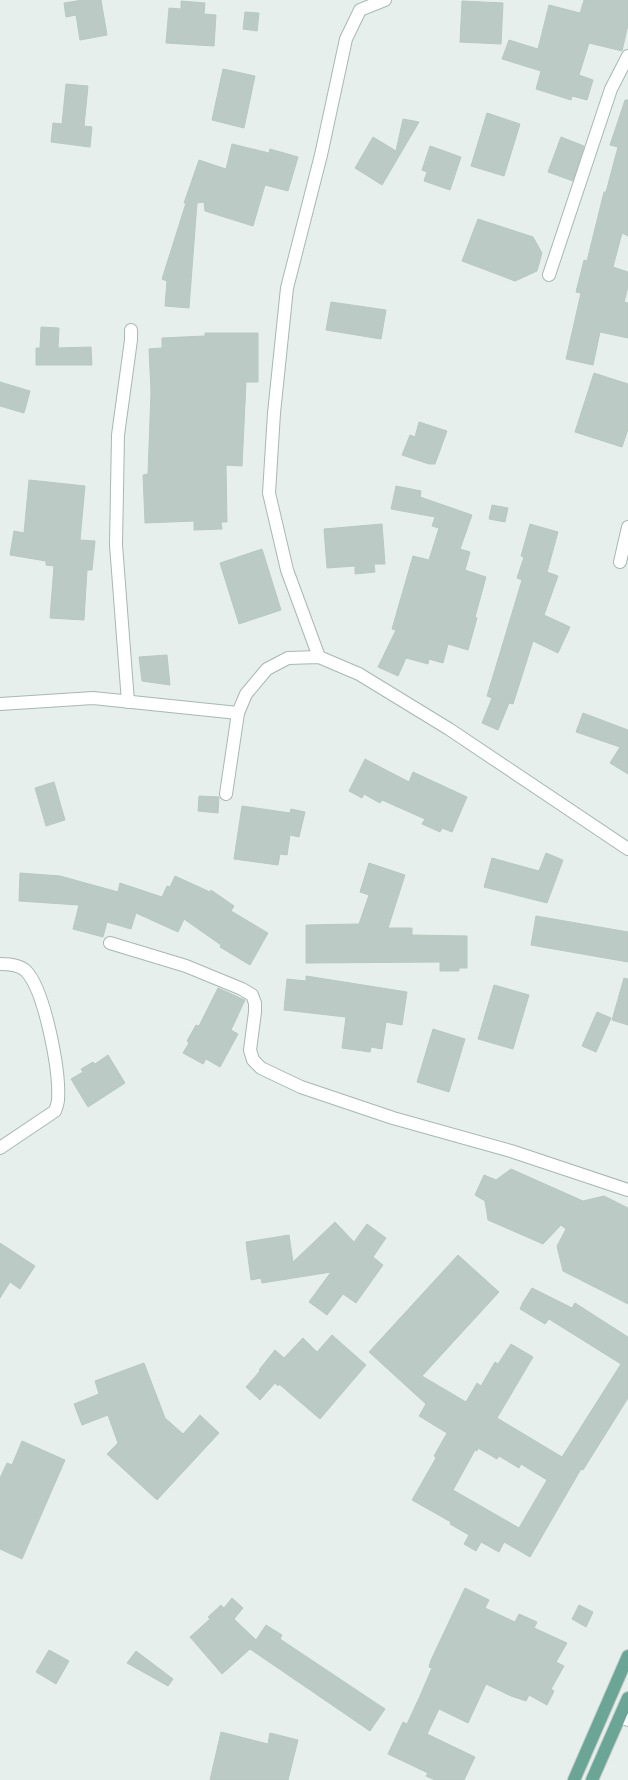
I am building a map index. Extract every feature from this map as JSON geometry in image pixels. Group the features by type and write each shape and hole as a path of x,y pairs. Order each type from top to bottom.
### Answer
{"main road":[{"path":"574,1780 628,1656"},
{"path":"592,1780 624,1718 628,1698"}],"street":[{"path":"319,657 287,570 269,493 275,405 287,288 321,155 346,39 360,10 385,0"},
{"path":"549,275 611,90 628,56"},
{"path":"128,702 116,545 118,435 131,340 131,330"},
{"path":"620,562 628,527"},
{"path":"226,794 238,713 246,694 267,669 288,658 319,657 359,674 448,729 628,849"},
{"path":"0,704 93,698 238,713"},
{"path":"110,943 186,966 242,989 252,995 255,1003 255,1012 250,1050 253,1060 261,1068 301,1087 393,1118 511,1151 628,1190"},
{"path":"0,964 8,964 25,970 36,986 47,1022 57,1077 58,1101 55,1111 0,1148"}],"building":[{"path":"83,0 101,0 107,35 80,40 76,15 66,17 64,3"},
{"path":"584,0 628,0 628,25 622,51 589,43 579,75 593,80 587,100 572,96 571,100 536,89 541,71 502,59 509,40 538,49 549,5 580,13"},
{"path":"181,1 205,3 204,14 216,15 214,46 166,43 169,8 181,9"},
{"path":"462,1 503,3 501,44 460,42"},
{"path":"245,12 259,13 257,31 243,29"},
{"path":"223,69 255,76 244,128 212,120"},
{"path":"66,84 88,86 84,126 92,127 90,147 51,142 53,123 62,124"},
{"path":"625,100 628,100 628,236 622,233 613,267 628,272 628,287 624,302 628,303 628,338 600,332 593,365 566,359 581,293 576,292 584,260 587,261 604,192 606,192 618,147 610,145"},
{"path":"487,113 520,124 504,176 471,166"},
{"path":"403,119 419,122 382,185 355,168 373,137 396,151"},
{"path":"561,137 584,146 573,181 548,172"},
{"path":"232,144 269,153 270,149 298,157 288,191 265,185 253,226 205,211 204,202 197,203 189,308 165,306 167,281 162,279 186,203 184,203 199,160 226,169"},
{"path":"430,146 461,157 450,190 424,181 427,172 422,170"},
{"path":"478,219 533,237 542,253 537,271 515,281 462,261"},
{"path":"331,302 386,310 381,339 326,330"},
{"path":"41,327 59,328 58,348 91,347 92,365 36,365 36,348 40,348"},
{"path":"205,333 258,333 258,382 246,382 242,466 226,465 227,522 221,522 222,529 194,530 194,521 145,523 143,475 148,474 151,392 149,349 162,348 162,338 205,336"},
{"path":"594,373 628,384 628,429 622,447 575,432"},
{"path":"0,382 30,391 24,413 0,406"},
{"path":"419,422 447,431 435,464 429,464 402,455 410,435 415,437"},
{"path":"29,480 85,486 80,540 95,541 92,570 87,570 84,620 50,618 54,566 46,565 46,561 10,555 14,531 24,533"},
{"path":"396,486 421,491 420,497 472,515 460,549 470,552 465,570 486,577 468,650 448,644 443,663 429,659 428,664 406,658 398,676 378,667 396,630 392,629 413,556 429,560 439,528 432,526 435,517 391,509"},
{"path":"492,505 508,508 505,522 489,519"},
{"path":"382,524 385,564 374,564 375,572 355,574 355,566 327,568 324,529"},
{"path":"530,524 558,532 547,572 558,576 544,615 570,627 558,653 533,641 513,704 509,703 498,730 482,723 492,698 487,696 522,580 517,578 524,557 521,556"},
{"path":"262,549 281,610 239,624 220,563"},
{"path":"167,655 170,685 142,681 139,657"},
{"path":"583,713 628,730 628,774 610,763 620,747 576,732"},
{"path":"365,759 409,782 413,772 467,797 452,832 442,828 440,832 422,824 425,819 382,800 380,803 364,794 362,798 349,791"},
{"path":"54,782 65,820 46,826 35,788"},
{"path":"199,796 219,797 218,813 198,811"},
{"path":"242,806 290,813 291,809 305,812 299,837 290,835 287,855 280,854 278,865 234,859"},
{"path":"546,853 563,860 547,903 484,887 492,858 539,871"},
{"path":"369,863 405,875 388,928 412,928 412,935 467,936 467,968 459,968 459,971 440,971 440,962 306,963 306,925 359,924 369,895 360,892"},
{"path":"20,873 60,876 118,892 120,883 162,897 167,886 170,887 175,876 210,892 211,890 234,906 231,911 268,933 250,965 220,947 221,945 184,919 178,932 136,913 131,929 107,922 103,937 73,929 79,905 19,901"},
{"path":"536,916 628,932 628,962 531,945"},
{"path":"306,976 407,992 402,1025 386,1022 382,1049 371,1047 370,1052 342,1048 346,1017 284,1010 287,979 306,981"},
{"path":"624,978 628,979 628,1025 612,1020"},
{"path":"494,985 529,995 513,1049 478,1039"},
{"path":"218,988 245,1000 231,1030 238,1034 220,1067 206,1059 203,1064 183,1053 189,1043 187,1041 196,1025 199,1026"},
{"path":"597,1012 611,1018 596,1052 582,1046"},
{"path":"433,1029 465,1039 449,1092 417,1082"},
{"path":"108,1055 125,1083 88,1107 71,1079 83,1072 81,1069 93,1062 95,1064"},
{"path":"511,1169 583,1201 604,1196 628,1208 628,1304 563,1271 557,1246 566,1229 561,1225 543,1244 488,1220 485,1201 475,1195 484,1175 496,1180"},
{"path":"335,1222 354,1242 367,1224 386,1238 373,1257 383,1265 356,1303 343,1294 327,1315 309,1302 331,1272 262,1283 261,1278 251,1280 246,1242 289,1235 293,1262"},
{"path":"0,1243 35,1266 20,1289 10,1282 0,1298"},
{"path":"458,1255 499,1292 422,1376 466,1402 477,1383 481,1386 495,1362 498,1364 511,1344 533,1357 497,1418 562,1457 621,1364 549,1319 545,1324 520,1309 532,1288 572,1308 575,1303 628,1337 628,1398 583,1470 581,1469 530,1557 504,1542 499,1552 481,1542 476,1551 464,1544 469,1535 450,1524 451,1522 412,1500 436,1458 434,1456 447,1433 419,1416 426,1404 369,1352","holes":["478,1448 497,1459 499,1456 519,1468 521,1464 547,1480 519,1528 453,1490 475,1450 477,1451"]},
{"path":"332,1335 366,1365 320,1419 279,1384 278,1386 275,1383 260,1400 246,1387 275,1350 284,1358 303,1338 317,1352"},
{"path":"144,1363 165,1418 183,1434 200,1415 219,1433 157,1500 107,1454 118,1443 108,1415 82,1425 74,1404 99,1394 95,1381"},
{"path":"22,1441 65,1460 22,1559 0,1549 0,1478 7,1463 12,1465"},
{"path":"465,1588 489,1600 485,1608 515,1622 519,1614 537,1622 534,1628 567,1643 556,1662 564,1666 551,1689 554,1691 547,1705 529,1695 526,1701 511,1696 486,1684 468,1723 439,1709 427,1734 475,1757 464,1780 435,1780 426,1776 428,1773 388,1754 403,1722 407,1724 420,1696 432,1668 429,1667 431,1660"},
{"path":"232,1598 243,1608 234,1619 256,1640 266,1625 282,1635 280,1639 385,1709 370,1731 250,1649 222,1674 190,1637 210,1619 208,1617 221,1605 224,1608"},
{"path":"579,1605 593,1612 586,1627 572,1619"},
{"path":"49,1650 69,1661 56,1684 36,1672"},
{"path":"136,1651 173,1679 168,1686 127,1663"},
{"path":"221,1732 268,1744 270,1733 298,1740 288,1780 210,1780"}]}
